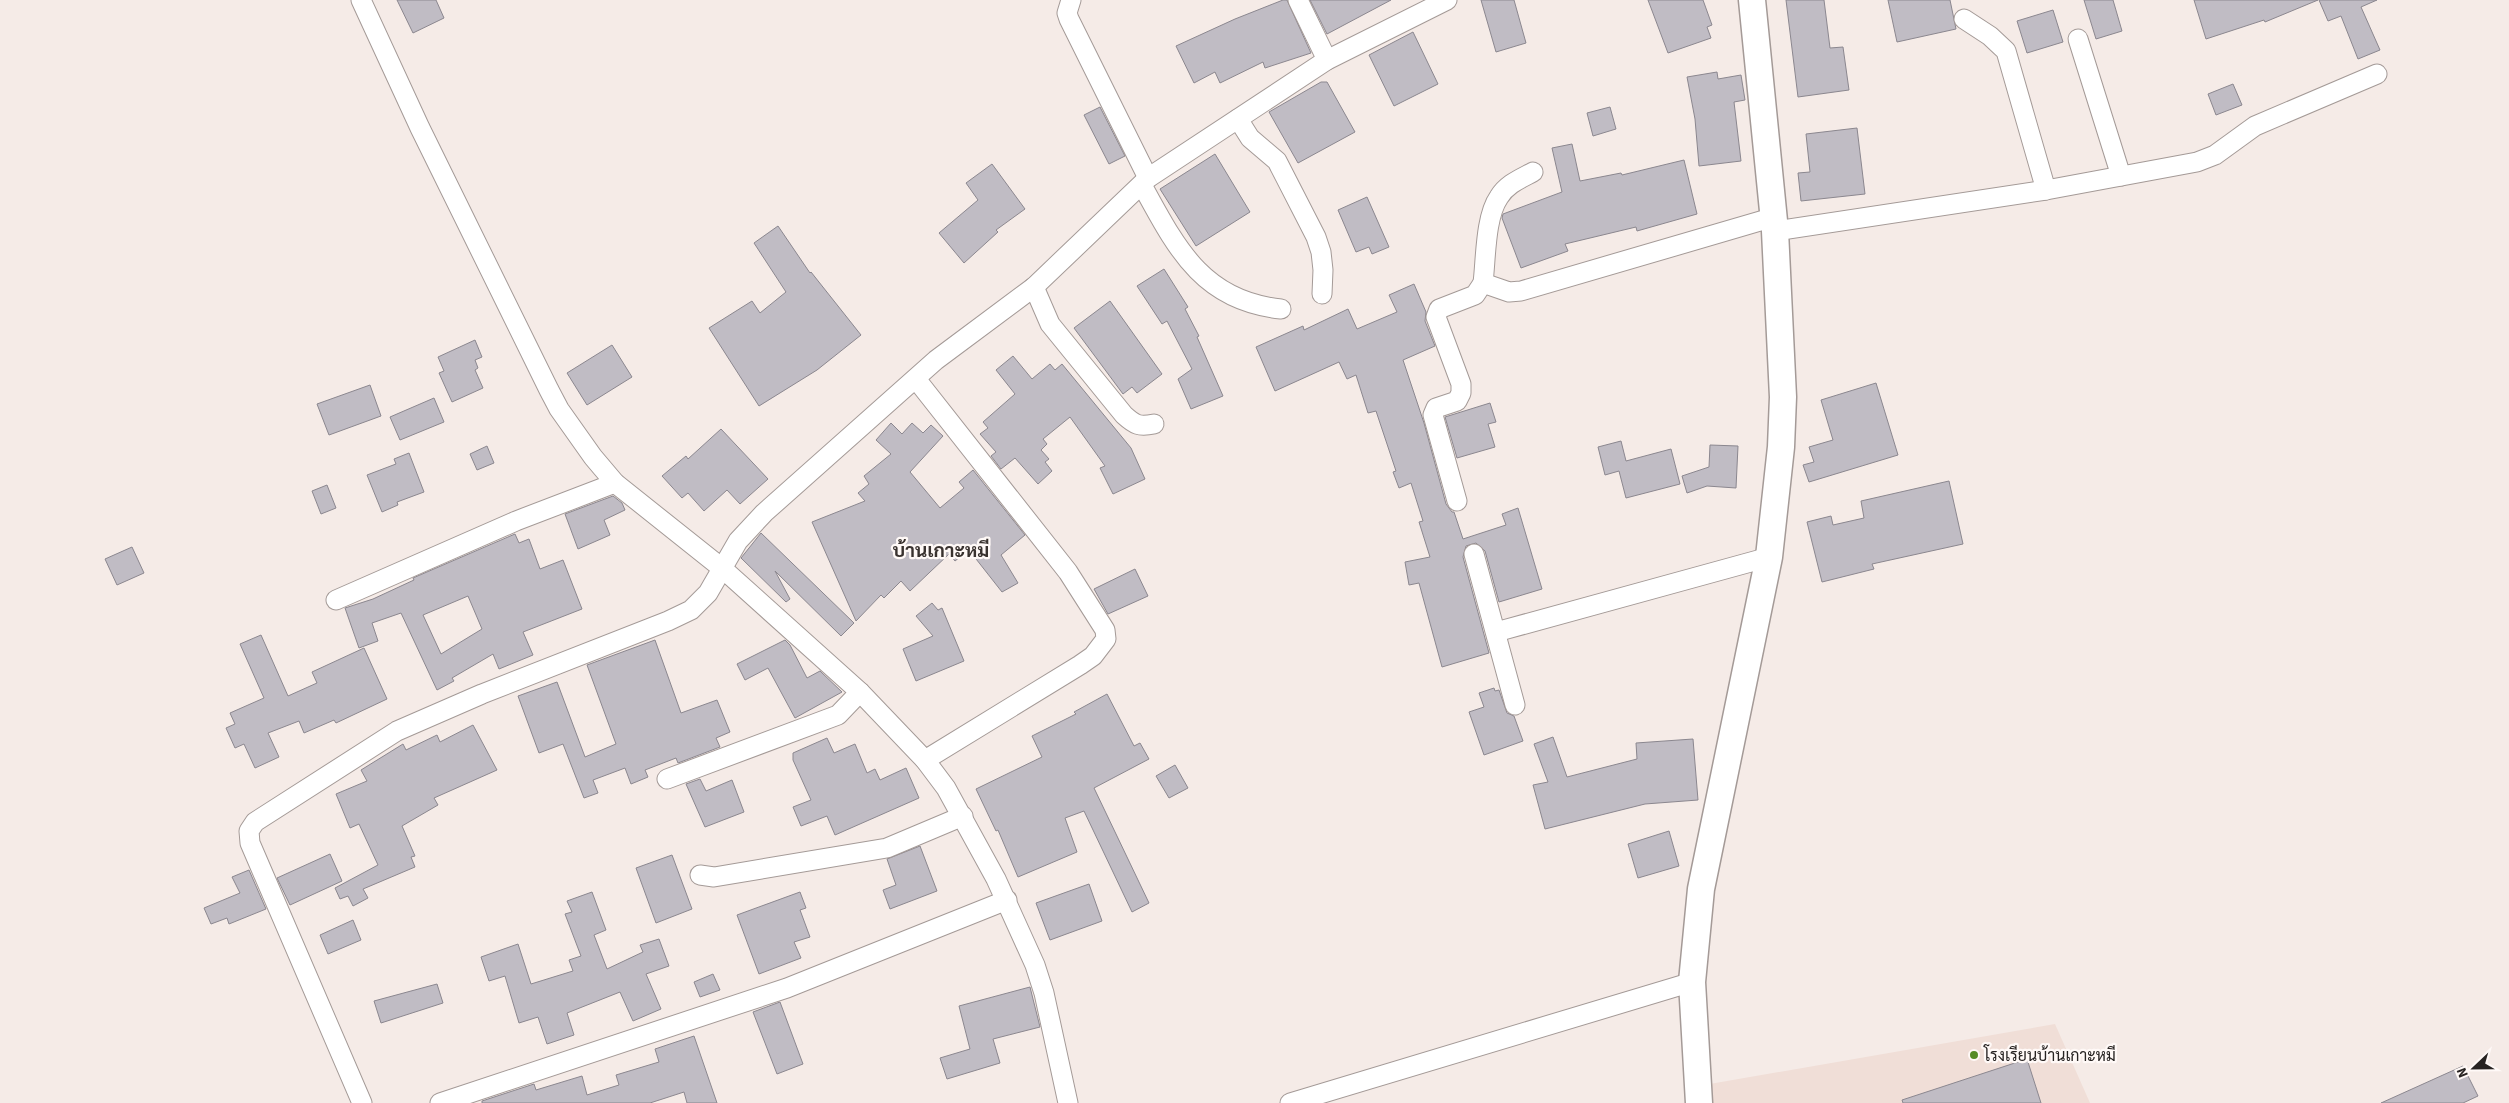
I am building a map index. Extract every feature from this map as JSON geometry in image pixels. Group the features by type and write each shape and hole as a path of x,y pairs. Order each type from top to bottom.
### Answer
{"street":[{"path":"361,0 420,128 549,390 559,408 593,457 615,483 723,569 860,692 925,760 963,816 1007,900 1039,976 1068,1103"},
{"path":"1071,0 1067,12 1069,19 1145,182 1178,247 1195,268 1212,284 1239,301 1281,309"},
{"path":"1298,0 1328,60"},
{"path":"362,1103 252,848 249,836 250,828 258,819 397,731 482,694 668,621 691,610 708,593 738,541 754,523 936,360 1034,287 1145,182 1328,60 1448,0"},
{"path":"1699,1103 1692,982 1703,879 1769,557 1777,493 1783,397 1775,224 1752,0"},
{"path":"1964,19 1990,36 2006,51 2046,190"},
{"path":"2078,39 2121,176"},
{"path":"1483,284 1509,292 1521,291 1775,224 2046,190 2197,162 2215,155 2255,126 2377,74"},
{"path":"1238,119 1250,138 1277,161 1316,237 1324,270 1322,294"},
{"path":"1457,501 1433,415 1436,408 1457,401 1461,393 1461,384 1436,312 1443,307 1475,295 1483,284 1490,216 1494,205 1509,185 1533,172"},
{"path":"1034,287 1050,324 1124,414 1134,425 1154,424"},
{"path":"916,379 1068,572 1105,630 1106,639 1093,656 925,760"},
{"path":"336,600 516,521 615,483"},
{"path":"1474,554 1515,705"},
{"path":"1496,632 1769,557"},
{"path":"667,779 838,715 860,692"},
{"path":"700,875 714,877 861,850 887,848 963,816"},
{"path":"440,1103 787,988 1007,900"},
{"path":"1290,1103 1692,982"}],"shaded area":[{"name":"โรงเรียนบ้านเกาะหมี","path":"2055,1024 2090,1103 1707,1103 1704,1085"}],"building":[{"path":"397,0 436,0 444,18 413,33"},
{"path":"1287,0 1311,53 1265,68 1263,62 1220,83 1215,72 1194,83 1176,46 1235,19"},
{"path":"1310,0 1391,0 1327,34"},
{"path":"1481,0 1514,0 1526,43 1496,52"},
{"path":"1648,0 1703,0 1712,25 1707,27 1711,38 1668,53"},
{"path":"1786,0 1824,0 1830,48 1843,47 1849,90 1798,97"},
{"path":"1888,0 1950,0 1956,29 1897,42"},
{"path":"2084,0 2113,0 2122,31 2096,39"},
{"path":"2194,0 2318,0 2265,22 2264,20 2206,39"},
{"path":"2319,0 2377,0 2361,7 2380,50 2358,59 2341,16 2328,21"},
{"path":"2053,10 2063,42 2027,53 2017,21"},
{"path":"1413,32 1438,84 1394,106 1369,55"},
{"path":"1717,72 1718,79 1741,75 1745,100 1734,102 1741,161 1699,166 1695,119 1687,77"},
{"path":"1321,82 1327,82 1355,132 1298,163 1269,112"},
{"path":"2233,84 2242,105 2216,115 2208,94"},
{"path":"1100,107 1125,156 1109,164 1084,115"},
{"path":"1610,107 1616,129 1593,136 1587,113"},
{"path":"1857,128 1865,194 1801,201 1798,173 1810,172 1806,134"},
{"path":"1572,144 1580,181 1621,173 1622,175 1684,160 1697,214 1637,231 1636,227 1565,244 1568,251 1521,268 1502,218 1503,214 1562,192 1552,148"},
{"path":"1215,154 1250,212 1196,246 1160,189"},
{"path":"992,164 1025,209 996,230 998,232 964,263 939,233 978,200 966,183"},
{"path":"1367,197 1389,247 1372,254 1369,247 1356,252 1338,210"},
{"path":"778,226 810,273 861,335 817,370 759,406 709,328 752,301 760,313 786,292 754,243"},
{"path":"1164,269 1188,307 1185,309 1199,336 1197,337 1223,396 1191,409 1178,379 1192,369 1167,321 1162,324 1137,286"},
{"path":"1414,284 1426,312 1425,321 1435,346 1403,360 1424,423 1446,504 1454,512 1463,539 1506,525 1502,514 1518,508 1542,589 1499,602 1485,551 1476,543 1466,546 1463,557 1489,653 1442,667 1419,583 1409,585 1405,562 1430,557 1419,522 1423,521 1411,483 1399,488 1393,472 1396,471 1376,411 1368,413 1356,375 1347,379 1339,362 1275,391 1256,347 1303,326 1304,330 1348,309 1357,329 1397,312 1389,295"},
{"path":"1110,301 1162,374 1137,393 1132,387 1123,394 1074,328"},
{"path":"475,340 482,357 475,360 478,368 475,370 483,388 452,402 439,373 444,371 438,357"},
{"path":"612,345 632,377 587,405 567,373"},
{"path":"1013,356 1032,379 1050,364 1055,370 1062,364 1131,448 1145,479 1113,494 1100,468 1105,466 1070,417 1043,439 1047,444 1041,450 1049,459 1045,462 1052,471 1038,484 1015,458 1001,469 991,456 996,452 980,434 988,428 983,422 1015,394 996,370"},
{"path":"1876,383 1898,455 1809,482 1803,465 1814,462 1809,447 1833,440 1821,400"},
{"path":"370,385 381,416 329,435 317,404"},
{"path":"434,398 444,422 400,440 390,417"},
{"path":"1490,403 1496,422 1488,424 1495,447 1457,458 1445,417"},
{"path":"891,423 902,434 912,423 923,433 931,425 943,436 910,472 940,508 964,488 959,482 973,470 1025,535 1001,555 1018,583 1002,592 969,550 955,561 949,554 910,591 901,581 884,598 881,595 856,621 812,522 865,501 858,493 869,484 864,476 891,454 876,440"},
{"path":"721,429 768,479 740,504 727,490 704,511 688,493 682,498 662,476 686,456 688,459"},
{"path":"1621,441 1626,461 1671,449 1680,484 1626,498 1619,471 1605,475 1598,447"},
{"path":"1710,445 1738,446 1736,488 1707,486 1687,493 1682,476 1709,467"},
{"path":"487,446 494,463 477,470 470,454"},
{"path":"409,453 424,492 397,502 398,505 382,512 367,475 396,464 394,459"},
{"path":"1949,481 1963,544 1872,564 1874,569 1822,582 1807,522 1831,516 1833,525 1864,518 1861,501"},
{"path":"327,485 336,508 321,514 312,491"},
{"path":"613,496 622,503 625,510 604,520 610,535 578,549 565,514"},
{"path":"761,533 854,623 841,636 775,571 790,599 786,602 741,558"},
{"path":"515,534 519,543 529,539 540,569 563,560 582,609 523,632 533,655 499,669 493,654 452,678 454,681 437,690 401,613 372,623 378,641 359,648 345,608 373,599 414,580 413,578","holes":["468,596 482,629 441,654 423,615"]},
{"path":"132,547 144,573 117,585 105,559"},
{"path":"1135,569 1148,596 1108,614 1094,589"},
{"path":"932,603 938,610 942,608 964,661 916,681 903,649 933,636 916,616"},
{"path":"261,635 288,696 317,683 312,672 364,648 387,699 336,723 334,720 304,733 299,721 268,733 279,757 255,768 244,744 235,748 226,728 235,724 230,713 264,698 240,644"},
{"path":"655,640 681,713 717,700 730,732 716,738 720,747 678,763 676,758 645,770 648,777 631,784 625,768 593,780 598,793 584,798 563,744 539,753 518,696 557,682 585,757 616,744 587,665"},
{"path":"785,640 790,645 807,678 820,671 842,692 795,718 768,668 745,680 737,664"},
{"path":"1494,688 1495,691 1499,690 1507,713 1514,716 1523,741 1484,755 1469,712 1484,707 1479,693"},
{"path":"1107,694 1134,746 1140,743 1149,759 1094,788 1149,903 1132,912 1084,811 1065,818 1077,852 1018,877 998,830 996,831 976,789 1042,757 1032,736 1076,714 1074,712"},
{"path":"473,725 497,770 434,798 438,805 402,826 415,856 411,857 415,867 363,889 368,898 353,906 348,896 340,899 335,888 378,865 359,824 350,828 336,794 367,781 361,770 403,744 406,750 437,735 440,742"},
{"path":"1553,737 1567,777 1637,759 1636,743 1693,739 1698,800 1645,804 1545,829 1533,785 1548,782 1534,744"},
{"path":"827,738 834,753 855,744 867,773 875,769 880,780 906,768 919,798 835,835 827,816 801,826 793,807 811,800 793,760 793,753"},
{"path":"1175,765 1188,788 1169,798 1156,776"},
{"path":"700,779 706,791 732,780 744,812 705,827 686,784"},
{"path":"1669,831 1679,866 1638,878 1628,844"},
{"path":"920,846 937,891 890,909 883,890 896,885 887,859"},
{"path":"330,854 342,881 290,905 277,878"},
{"path":"672,855 692,909 656,923 636,868"},
{"path":"249,870 266,909 229,924 227,918 211,924 204,908 240,893 232,877"},
{"path":"1089,884 1102,921 1050,940 1036,903"},
{"path":"592,892 606,930 594,935 607,969 643,952 640,945 659,939 669,966 646,974 661,1009 633,1021 620,992 567,1013 574,1035 547,1044 538,1017 519,1023 505,976 489,981 481,957 518,944 531,984 573,971 569,960 581,956 565,914 572,912 567,901"},
{"path":"800,892 806,908 800,910 810,937 794,942 801,958 759,974 737,915"},
{"path":"353,920 361,940 328,954 320,935"},
{"path":"713,974 720,990 700,997 694,982"},
{"path":"437,984 443,1003 381,1023 374,1001"},
{"path":"1030,987 1040,1027 993,1039 1000,1063 947,1079 940,1058 970,1049 959,1006"},
{"path":"780,1002 803,1064 777,1074 753,1012"},
{"path":"694,1036 717,1103 687,1103 684,1092 650,1103 482,1103 482,1101 534,1084 536,1090 582,1076 587,1095 619,1085 616,1075 659,1062 655,1049"},
{"path":"2027,1059 2041,1103 1903,1103 1902,1100"},
{"path":"2463,1066 2478,1096 2463,1103 2381,1103"}],"place":[{"name":"โรงเรียนบ้านเกาะหมี","path":"1974,1055"}],"district":[{"name":"บ้านเกาะหมี","path":"941,550"}]}
